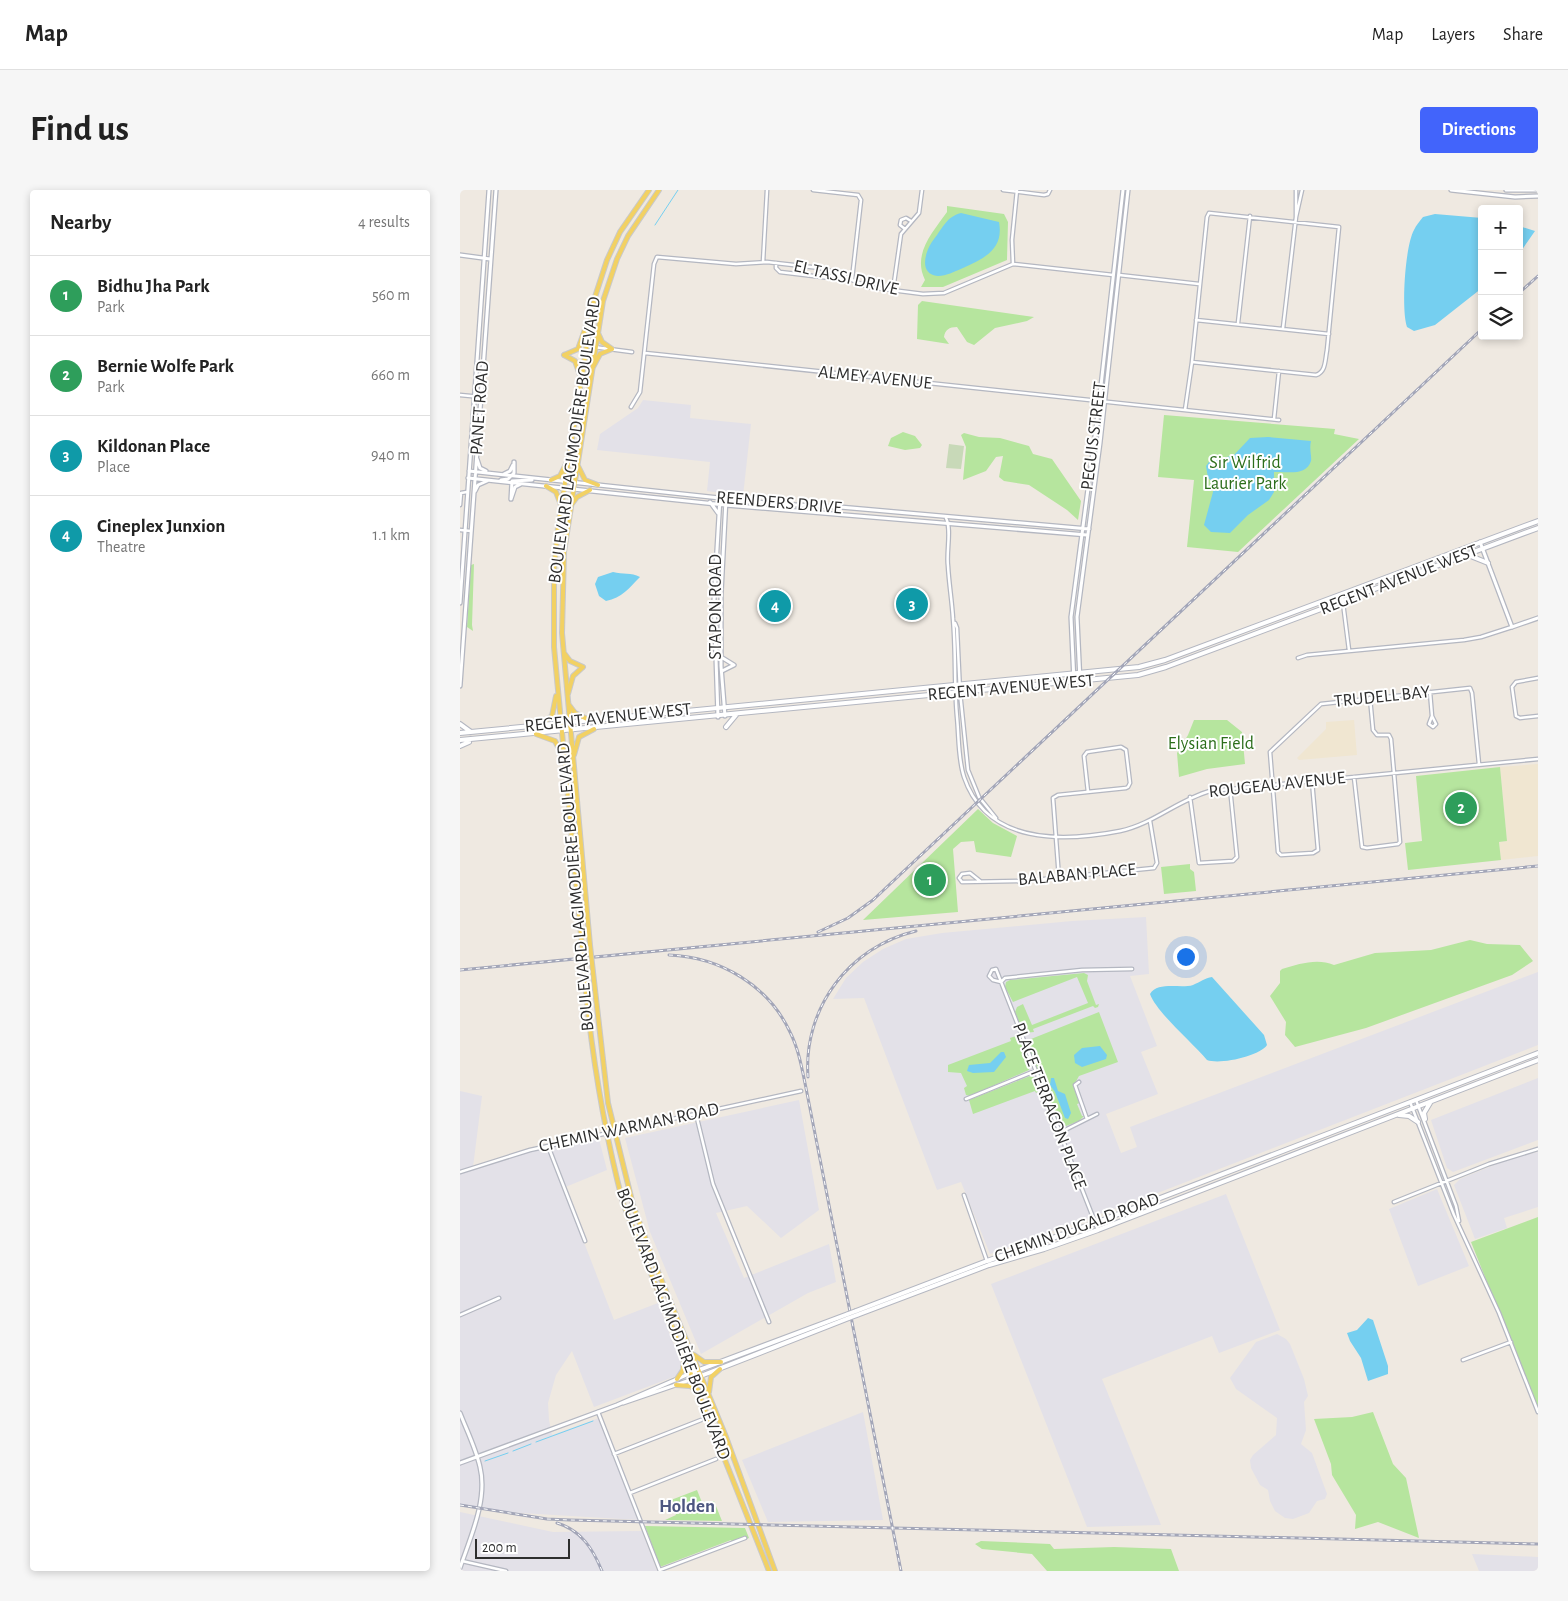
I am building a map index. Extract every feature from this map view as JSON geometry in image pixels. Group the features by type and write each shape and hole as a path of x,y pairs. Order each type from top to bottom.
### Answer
{"main road":[{"name":"BOULEVARD LAGIMODIÈRE BOULEVARD","path":"649,190 629,217 612,248 600,280 586,346 561,507 552,605 561,732 595,1074 605,1134 626,1211 769,1571"},
{"name":"BOULEVARD LAGIMODIÈRE BOULEVARD","path":"659,190 635,224 617,259 606,289 594,347 562,577 563,651 567,700 602,1066 614,1132 637,1217 709,1395 775,1571"},
{"path":"580,383 577,364 564,355 571,354 578,349 591,318"},
{"path":"590,378 598,356 612,349 600,340 598,325"},
{"path":"551,480 560,476 569,458"},
{"path":"577,464 584,478 598,485"},
{"path":"546,486 556,492 561,507"},
{"path":"571,505 578,497 590,490"},
{"name":"REGENT AVENUE WEST","path":"460,733 1074,675 1139,667 1196,649 1538,520"},
{"name":"REGENT AVENUE WEST","path":"460,740 594,729 1138,675 1199,655 1344,602 1538,528"},
{"path":"1466,554 1488,563"},
{"path":"1273,628 1277,618"},
{"path":"1196,649 1199,655"},
{"path":"563,651 570,661 583,667 573,676 567,700 575,713 589,720"},
{"path":"540,725 553,714 558,689"},
{"path":"904,691 905,697"},
{"path":"889,692 898,698"},
{"path":"877,700 881,693"},
{"path":"843,704 851,696"},
{"path":"833,705 840,697"},
{"path":"665,713 666,722"},
{"path":"726,727 736,715"},
{"path":"460,724 471,732"},
{"path":"573,759 579,737 594,729"},
{"path":"536,734 555,741 564,758"},
{"path":"460,746 474,740"},
{"name":"CHEMIN DUGALD ROAD","path":"693,1379 987,1261 1095,1223 1538,1052"},
{"name":"CHEMIN DUGALD ROAD","path":"856,1313 989,1265 1044,1249 1098,1230 1538,1060"},
{"path":"1424,1119 1426,1109 1432,1100"},
{"path":"1392,1116 1409,1116 1418,1122"},
{"name":"CHEMIN DUGALD ROAD","path":"691,1373 849,1316"},
{"path":"690,1350 701,1362 721,1362"},
{"path":"677,1379 684,1368 684,1356"},
{"path":"709,1395 710,1380 720,1368"},
{"path":"676,1385 690,1386 698,1390"}],"street":[{"name":"PANET ROAD","path":"460,603 489,190"},
{"name":"PANET ROAD","path":"460,686 462,633 496,190"},
{"path":"763,262 767,190"},
{"path":"813,190 858,195 861,200 852,279"},
{"path":"893,290 901,234 919,213 922,190"},
{"path":"1003,190 1034,194 1048,194 1050,190"},
{"path":"1034,194 1040,190"},
{"name":"PEGUIS STREET","path":"1074,682 1071,628 1123,190"},
{"name":"PEGUIS STREET","path":"1080,682 1077,617 1105,403 1128,190"},
{"path":"1283,328 1295,219 1296,190"},
{"path":"1295,219 1302,190"},
{"path":"1451,190 1511,196 1538,196"},
{"path":"1506,190 1536,190"},
{"path":"1013,264 1012,240 1017,191"},
{"path":"1185,410 1192,362 1206,217 1209,213 1295,219 1337,226 1341,229 1323,370 1316,375 1192,362"},
{"path":"1238,323 1250,216"},
{"path":"905,229 900,225 901,220 906,218 911,222"},
{"path":"460,255 490,258"},
{"name":"EL TASSI DRIVE","path":"644,353 654,264 657,257 736,264 776,263 834,272 868,286 924,294 944,293 1013,264 1199,284"},
{"path":"776,263 776,268 780,272 821,279 830,278 834,272"},
{"path":"1196,320 1329,334"},
{"path":"586,346 632,352"},
{"path":"631,407 640,392 644,353"},
{"name":"ALMEY AVENUE","path":"644,353 1279,420"},
{"path":"1274,420 1279,371"},
{"path":"460,395 481,397"},
{"path":"476,455 480,468 491,473"},
{"path":"473,495 478,485 491,480 505,480 512,476 514,462 510,471 500,474"},
{"name":"REENDERS DRIVE","path":"469,471 726,499 1088,529"},
{"name":"REENDERS DRIVE","path":"468,478 725,505 1087,535"},
{"path":"522,484 515,487 511,499 511,483 516,479 542,479"},
{"path":"460,505 461,493 468,492"},
{"path":"662,492 662,498"},
{"name":"STAPON ROAD","path":"718,717 714,642 714,595 720,498"},
{"name":"STAPON ROAD","path":"725,716 721,666 721,595 726,499"},
{"path":"710,502 719,513"},
{"path":"946,518 950,525 946,554 954,620"},
{"path":"460,530 471,531"},
{"path":"1480,542 1512,627"},
{"path":"1342,594 1349,650"},
{"path":"714,595 721,595"},
{"path":"1298,658 1307,655 1349,650 1481,637 1538,618"},
{"name":"ROUGEAU AVENUE","path":"954,620 957,628 960,692 967,764 972,783 987,808 998,821"},
{"name":"ROUGEAU AVENUE","path":"954,620 954,686 964,778 984,810 998,821 1029,835 1055,837 1118,831 1150,821 1190,797 1230,788 1538,759"},
{"path":"714,642 721,642"},
{"path":"721,657 734,665 722,672"},
{"path":"715,663 721,666"},
{"path":"1538,678 1516,682 1512,687 1516,716 1520,718 1538,716"},
{"name":"TRUDELL BAY","path":"1312,781 1318,850 1313,853 1281,856 1278,852 1270,752 1316,706 1325,703 1467,688 1471,690 1479,764"},
{"path":"1430,692 1432,716"},
{"path":"1354,776 1360,844 1363,848 1395,845 1400,842 1391,739 1389,735 1377,735 1373,730 1370,698"},
{"path":"1059,878 1053,798 1058,795 1088,792 1128,787 1130,783 1126,750 1121,748 1089,750 1084,756 1088,792"},
{"path":"1190,797 1200,863 1233,861 1237,858 1230,788"},
{"name":"BALABAN PLACE","path":"980,881 970,873 962,874 959,878 962,882 1059,878 1154,868 1157,863 1150,821"},
{"name":"PLACE TERRACON PLACE","path":"1001,982 991,979 989,973 996,969 1098,1230"},
{"path":"1001,982 1005,978 1074,971 1132,969"},
{"path":"966,1099 1035,1071"},
{"path":"1079,1082 1075,1085 1087,1119"},
{"name":"CHEMIN WARMAN ROAD","path":"460,1172 491,1161 548,1146 801,1091"},
{"path":"1416,1100 1458,1214 1459,1223"},
{"path":"1410,1102 1441,1184 1510,1342 1538,1412"},
{"path":"696,1114 713,1184 769,1322"},
{"path":"1059,1133 1097,1114"},
{"path":"548,1146 585,1241"},
{"path":"1394,1202 1496,1162 1538,1149"},
{"path":"964,1195 987,1261"},
{"path":"460,1316 499,1298"},
{"path":"1463,1360 1510,1342"},
{"name":"CHEMIN DUGALD ROAD","path":"460,1464 617,1405 691,1373"},
{"name":"CHEMIN DUGALD ROAD","path":"617,1405 643,1398 693,1379"},
{"path":"598,1412 660,1571 745,1538"},
{"path":"460,1413 477,1457 482,1482 482,1495 460,1568"},
{"path":"614,1454 701,1420"},
{"path":"630,1493 716,1459"},
{"path":"462,1561 506,1571"}],"shaded area":[{"path":"643,400 691,405 690,418 751,424 743,496 707,491 710,462 597,450 600,434 638,408"},
{"path":"1354,720 1357,755 1299,760 1297,758 1326,729 1326,722"},
{"path":"1538,764 1538,856 1501,860 1499,842 1507,841 1500,767"},
{"path":"1146,917 1149,974 1130,976 1157,1046 1141,1052 1158,1094 1106,1114 1121,1153 1137,1147 1130,1127 1538,972 1538,1045 1155,1194 990,1254 961,1182 937,1190 864,998 833,999 846,978 863,962 883,949 906,939 942,933 1072,921"},
{"path":"1538,1078 1538,1140 1453,1172 1447,1168 1431,1120"},
{"path":"460,1091 482,1096 473,1167 518,1153 598,1135 607,1170 563,1188 614,1320 658,1303 682,1366 680,1374 676,1376 594,1407 572,1351 556,1375 548,1403 549,1420 552,1435 599,1418 638,1520 503,1512 460,1504"},
{"path":"799,1100 819,1210 781,1238 747,1206 716,1213 744,1278 829,1244 836,1282 808,1293 701,1354 650,1232 625,1138"},
{"path":"1538,1152 1538,1207 1504,1218 1507,1228 1475,1239 1454,1185 1460,1179 1509,1159"},
{"path":"1437,1189 1469,1266 1418,1286 1389,1209"},
{"path":"1226,1194 1280,1330 1219,1353 1212,1336 1102,1379 1161,1525 1087,1527 991,1284"},
{"path":"1277,1334 1286,1339 1290,1344 1304,1379 1308,1396 1304,1402 1306,1430 1301,1444 1312,1453 1327,1494 1325,1499 1317,1501 1309,1513 1293,1519 1285,1518 1275,1511 1270,1501 1268,1490 1260,1485 1251,1468 1250,1460 1253,1455 1276,1435 1277,1418 1236,1389 1230,1378 1256,1342"},
{"path":"863,1412 883,1520 768,1522 742,1460"},
{"path":"460,1512 553,1532 642,1531 657,1571 460,1571"},
{"path":"1472,1554 1538,1557 1538,1571 1479,1571"}],"green space":[{"path":"947,206 1004,214 1008,222 1007,260 943,287 921,287 925,280 921,261 923,252 930,235 947,212"},
{"path":"922,301 1034,317 1027,321 995,328 974,345 967,342 957,327 948,329 944,337 949,344 917,339 918,305"},
{"name":"Sir Wilfrid Laurier Park","path":"1164,415 1335,429 1334,434 1359,439 1238,552 1187,547 1194,480 1158,477"},
{"path":"903,432 915,436 922,445 920,448 905,450 888,446 891,438"},
{"path":"964,433 979,437 1000,438 1029,446 1033,454 1052,459 1081,501 1078,520 1067,510 1029,485 1004,481 999,477 1003,456 996,457 986,471 963,480 966,447 961,435"},
{"path":"949,444 964,446 961,469 946,468"},
{"path":"474,564 473,631 467,627 471,565"},
{"name":"Elysian Field","path":"1194,720 1227,720 1242,732 1245,764 1207,769 1179,777 1177,753 1188,735"},
{"path":"1500,767 1507,841 1499,842 1501,860 1408,870 1405,843 1422,841 1416,776"},
{"path":"978,809 993,823 1017,836 1011,857 976,852 974,841 961,842 953,849 958,912 863,920"},
{"path":"1190,864 1190,869 1194,872 1196,891 1164,894 1161,867"},
{"path":"1470,940 1487,944 1520,945 1533,961 1512,975 1366,1028 1295,1047 1285,1035 1286,1022 1270,996 1280,983 1280,971 1282,969 1315,962 1334,965 1375,953 1431,950"},
{"path":"1084,973 1088,975 1087,981 1096,1005 1099,1004 1098,1007 1095,1008 1093,1006 1033,1029 1034,1032 1023,1033 1015,1012 1017,1007 1023,1004 1032,1025 1088,1003 1077,977 1013,1002 1005,987 1006,982 1010,980"},
{"path":"1099,1012 1118,1062 1079,1076 1074,1085 1080,1103 1077,1104 1082,1116 1084,1116 1079,1121 1061,1128 1026,1041"},
{"path":"1019,1037 1030,1065 1029,1070 970,1096 966,1095 964,1088 967,1086 961,1073 948,1072 948,1065 1011,1041 1010,1038"},
{"path":"1030,1076 1035,1078 1040,1090 1036,1093 1035,1091 973,1114 969,1100"},
{"path":"1538,1217 1538,1410 1471,1242"},
{"path":"1373,1412 1393,1464 1406,1478 1419,1538 1378,1522 1355,1529 1356,1515 1332,1475 1331,1464 1314,1419 1352,1417"},
{"path":"697,1490 703,1505 714,1501 722,1521 665,1520 676,1515 671,1500"},
{"path":"645,1526 745,1528 749,1538 733,1544 731,1540 660,1567"},
{"path":"981,1541 1050,1544 1054,1549 1114,1547 1171,1549 1179,1571 1047,1571 1032,1554 982,1549 975,1544"}],"water":[{"path":"961,213 999,222 999,239 996,246 979,260 963,268 944,275 931,274 925,266 928,249 945,223"},
{"path":"1435,214 1478,218 1478,291 1435,325 1414,331 1407,327 1405,319 1406,263 1411,238 1423,217"},
{"path":"1523,227 1535,231 1523,248"},
{"path":"1268,437 1311,441 1311,461 1305,469 1300,471 1274,472 1274,492 1269,500 1248,515 1230,533 1211,532 1204,525 1213,492 1213,482 1208,478 1206,466 1209,462 1234,455 1250,438"},
{"path":"613,572 640,577 621,595 606,601 599,596 595,584 598,577"},
{"path":"1212,977 1264,1035 1267,1045 1263,1049 1248,1056 1230,1060 1207,1060 1160,1010 1150,994 1164,986 1188,986"},
{"path":"1100,1046 1107,1055 1106,1059 1082,1067 1075,1063 1074,1055 1082,1048"},
{"path":"1001,1052 1004,1052 1006,1057 994,1072 973,1073 967,1071 969,1065 990,1063"},
{"path":"1051,1078 1054,1078 1058,1091 1065,1094 1071,1113 1068,1119 1065,1118 1055,1092 1050,1085"},
{"path":"1368,1318 1373,1320 1388,1366 1388,1374 1368,1381 1361,1358 1347,1333 1357,1330"}],"waterway":[{"path":"655,225 678,190"},
{"path":"536,1442 593,1421"},
{"path":"513,1451 531,1444"},
{"path":"485,1461 508,1453"}],"railway":[{"path":"1523,289 1538,276"},
{"path":"818,932 848,918 873,900 1478,333"},
{"path":"460,970 1538,866"},
{"path":"808,1077 808,1052 813,1027 822,1005 835,984 851,966 870,951 892,939 916,931"},
{"path":"669,955 706,961 740,977 769,1000 781,1015 796,1046 806,1088 901,1571"},
{"path":"460,1505 547,1519 570,1520 1538,1544"},
{"path":"557,1523 573,1530 585,1541 595,1555 602,1571"}],"place":[{"name":"Kildonan Place","path":"912,604"},
{"name":"Cineplex Junxion","path":"775,606"},
{"name":"Bernie Wolfe Park","path":"1461,808"},
{"name":"Bidhu Jha Park","path":"930,880"}],"district":[{"name":"Holden","path":"687,1506"}]}
